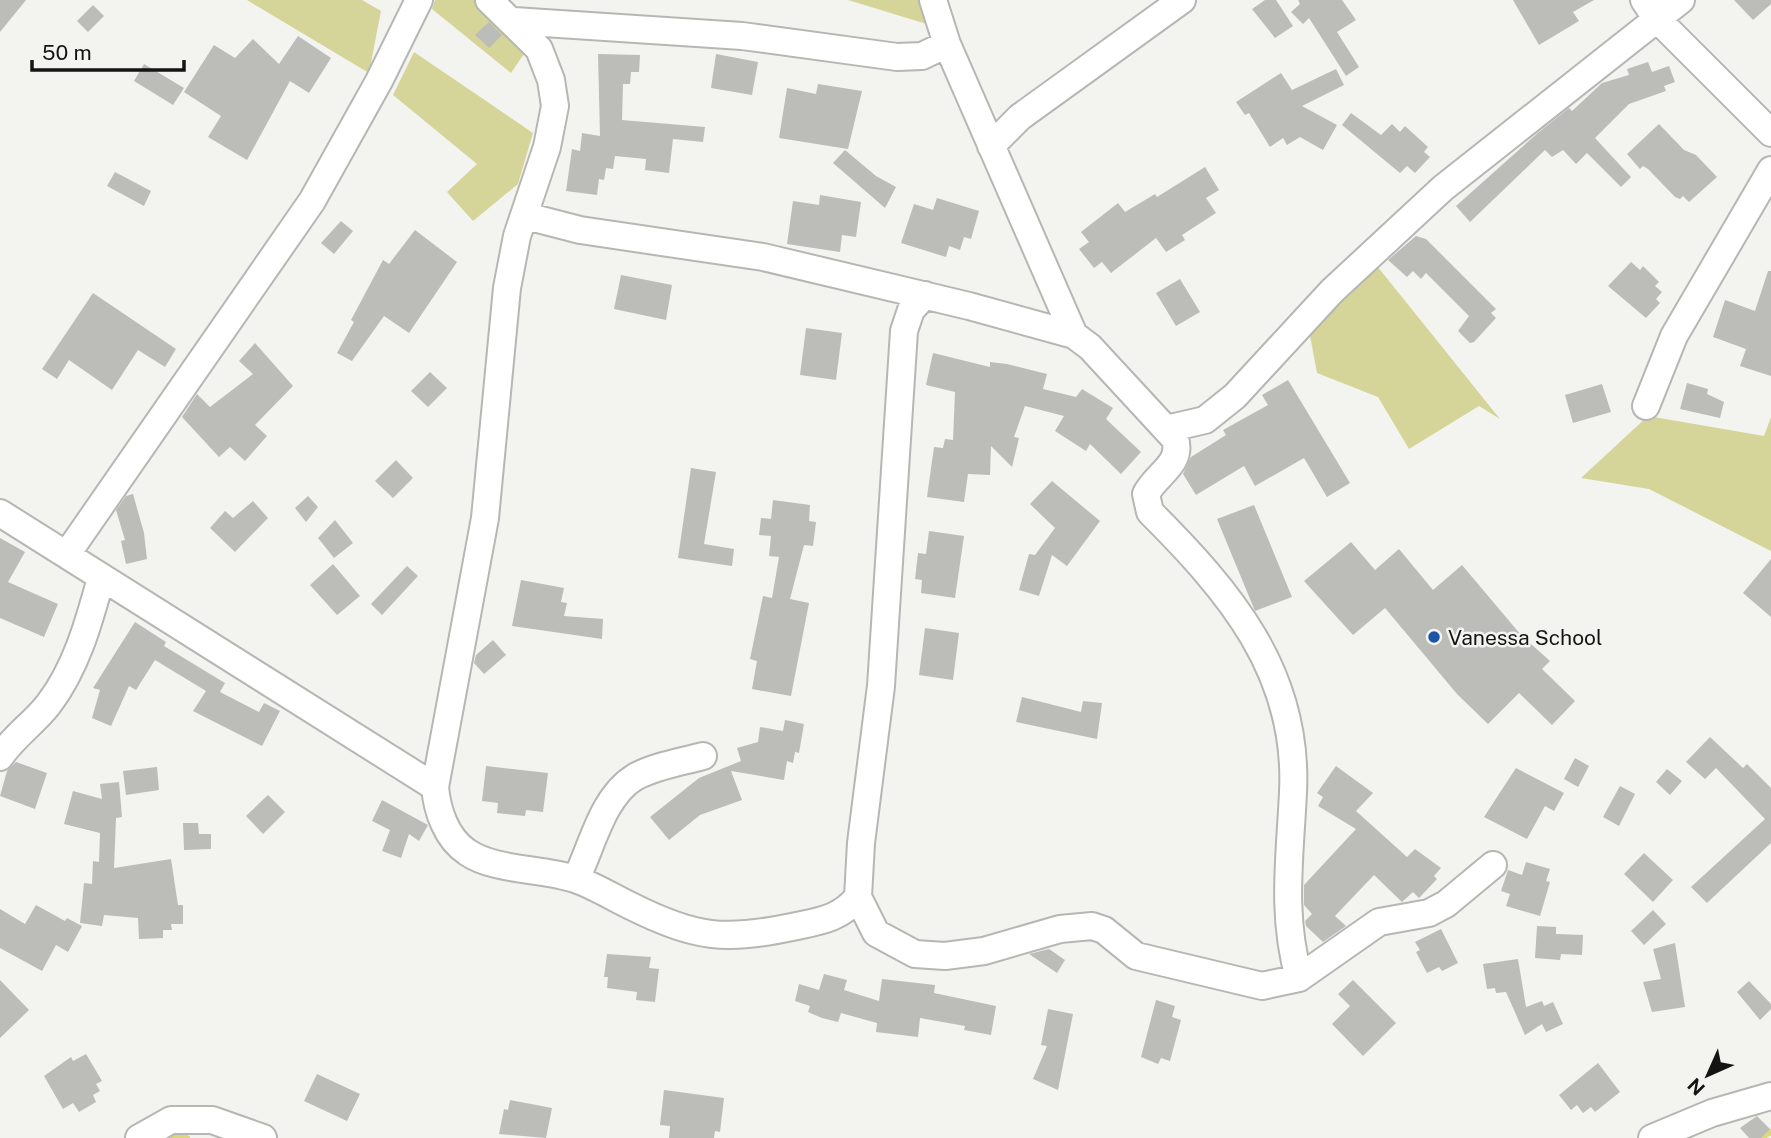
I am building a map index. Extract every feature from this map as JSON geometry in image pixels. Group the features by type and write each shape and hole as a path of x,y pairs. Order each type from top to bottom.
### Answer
{"street":[{"path":"67,554 312,201 379,82 419,0"},
{"path":"489,0 539,49 551,80 555,106 544,160 517,236 507,288 485,518 435,787 437,807 453,838 465,851 481,859 545,870 576,879 662,921 723,937 825,920 838,916 858,897"},
{"path":"933,0 947,44 1074,335 1112,369 1175,439 1178,453 1174,461 1152,483 1146,494 1146,504 1150,512 1221,587 1248,625 1269,663 1283,706 1293,762 1286,903 1290,944 1299,978"},
{"path":"991,146 1020,117 1182,0"},
{"path":"1166,429 1205,420 1235,396 1332,291 1389,237 1650,9 1681,0"},
{"path":"1650,9 1771,133"},
{"path":"513,21 742,36 897,57 922,56 947,44"},
{"path":"971,100 1020,117"},
{"path":"1646,406 1674,336 1771,170"},
{"path":"526,216 580,230 763,257 925,295 1074,335"},
{"path":"1022,321 1054,293"},
{"path":"925,295 911,310 904,331 881,686 864,811 858,897 876,933 915,954 944,956 984,951 1060,929 1092,926 1104,930 1128,950 1147,959 1262,986 1299,978 1380,922 1429,914 1446,904 1493,865"},
{"path":"0,513 435,787"},
{"path":"0,757 9,744 46,707 60,687 82,636 101,578"},
{"path":"576,879 611,802 623,786 653,770 703,756"},
{"path":"1652,1138 1712,1113 1771,1096"},
{"path":"139,1138 171,1120 212,1120 263,1138"}],"green space":[{"path":"247,0 362,0 381,11 369,73"},
{"path":"435,0 490,0 528,48 511,73 432,9"},
{"path":"848,0 922,0 930,25"},
{"path":"414,52 533,133 518,184 473,221 447,192 477,164 393,95"},
{"path":"1377,266 1500,419 1479,406 1409,449 1378,397 1317,373 1309,330"},
{"path":"1648,416 1764,436 1771,417 1771,551 1649,489 1581,478"}],"building":[{"path":"0,0 26,0 0,32"},
{"path":"1265,0 1276,0 1293,26 1275,38 1252,9"},
{"path":"1298,0 1342,0 1356,20 1337,32 1359,67 1346,76 1309,18 1303,24 1291,12 1300,4"},
{"path":"1513,0 1594,0 1573,12 1579,21 1539,45"},
{"path":"1734,0 1771,0 1771,4 1753,20"},
{"path":"93,5 104,16 88,32 77,21"},
{"path":"489,22 502,35 489,48 475,35"},
{"path":"298,36 331,58 309,93 290,81 247,160 208,137 221,116 184,92 214,45 235,58 253,39 279,64"},
{"path":"598,54 640,55 639,72 631,72 630,84 623,84 622,120 705,127 703,142 673,139 669,173 645,170 646,159 615,156 613,169 606,168 604,180 599,179 597,195 566,191 572,149 580,151 582,133 600,136"},
{"path":"716,54 758,62 752,95 711,88"},
{"path":"1648,62 1652,72 1669,66 1675,82 1664,86 1666,91 1629,104 1595,138 1631,177 1621,187 1587,153 1576,164 1563,150 1552,157 1545,150 1470,222 1456,206 1539,132 1569,108 1572,111 1602,83 1629,75 1627,69"},
{"path":"144,64 184,88 173,105 134,81"},
{"path":"1336,69 1344,85 1302,106 1337,125 1323,150 1300,137 1287,145 1283,138 1270,147 1249,113 1245,115 1236,102 1281,73 1292,90"},
{"path":"818,84 862,91 848,149 779,138 787,88 816,94"},
{"path":"1351,113 1381,135 1392,124 1400,132 1405,126 1428,147 1424,152 1430,157 1415,173 1407,166 1400,173 1342,125"},
{"path":"1659,124 1684,150 1696,155 1717,177 1689,202 1683,196 1680,199 1675,197 1648,169 1643,166 1640,169 1627,154"},
{"path":"845,150 876,176 896,187 885,208 833,163"},
{"path":"1205,167 1219,190 1206,198 1216,213 1182,235 1185,240 1166,252 1156,238 1111,273 1102,262 1094,268 1079,249 1089,242 1081,232 1118,203 1125,212 1155,194 1157,197"},
{"path":"115,172 151,191 144,206 107,186"},
{"path":"820,195 861,202 856,237 842,235 840,252 787,244 793,201 819,205"},
{"path":"937,198 979,211 971,239 964,237 960,250 949,246 946,257 901,243 914,204 933,210"},
{"path":"341,221 353,231 334,254 321,243"},
{"path":"415,230 457,262 409,333 384,316 352,361 337,353 383,260 389,264"},
{"path":"1416,236 1426,239 1496,309 1491,313 1496,318 1474,342 1470,343 1458,331 1469,316 1426,273 1421,279 1413,271 1407,277 1388,260"},
{"path":"1631,262 1640,270 1643,266 1659,282 1655,286 1662,292 1656,299 1660,303 1646,318 1608,286"},
{"path":"1768,271 1771,271 1771,376 1740,366 1746,349 1713,337 1725,300 1755,311"},
{"path":"621,275 672,285 666,320 614,309"},
{"path":"1180,279 1200,312 1176,326 1156,293"},
{"path":"93,293 176,349 165,367 138,350 112,390 69,360 57,379 42,369"},
{"path":"806,328 842,333 836,380 800,375"},
{"path":"255,343 293,386 255,425 267,436 245,461 230,447 219,457 182,417 197,394 210,407 253,374 239,361"},
{"path":"933,353 990,367 990,362 1007,364 1047,374 1043,389 1076,397 1082,389 1113,408 1106,419 1141,452 1121,474 1090,444 1086,451 1055,431 1064,416 1025,406 1014,437 1019,438 1012,467 991,446 990,475 968,474 964,502 927,497 934,447 943,448 945,439 953,440 955,392 926,385"},
{"path":"430,372 447,388 428,407 411,391"},
{"path":"1288,380 1350,483 1327,497 1304,458 1255,486 1244,466 1196,495 1183,474 1191,457 1226,435 1223,430 1268,405 1262,395"},
{"path":"1687,383 1708,389 1707,394 1724,402 1720,418 1680,409"},
{"path":"1602,384 1611,412 1573,423 1565,395"},
{"path":"396,460 413,478 393,498 375,481"},
{"path":"691,468 716,472 704,544 734,549 732,566 678,558"},
{"path":"1052,481 1100,521 1067,566 1052,555 1039,596 1019,590 1029,554 1035,555 1055,528 1030,504"},
{"path":"133,494 144,533 147,559 126,564 121,541 125,540 116,510 126,496"},
{"path":"308,496 318,507 306,522 295,508"},
{"path":"773,500 810,505 809,521 816,522 813,546 804,545 790,599 809,603 791,696 752,689 757,661 750,659 763,596 772,598 779,557 769,556 771,536 759,535 761,518 771,519"},
{"path":"253,501 268,518 235,552 210,528 225,511 233,518"},
{"path":"1254,505 1292,597 1255,611 1217,519"},
{"path":"335,520 353,543 334,558 318,538"},
{"path":"929,531 964,536 955,598 921,593 922,580 915,579 918,553 926,554"},
{"path":"0,538 25,552 8,582 58,604 44,637 0,618"},
{"path":"1351,542 1375,570 1399,549 1433,590 1462,565 1521,635 1550,661 1542,669 1575,701 1552,725 1519,693 1488,724 1457,694 1385,608 1353,635 1304,581"},
{"path":"1771,559 1771,617 1743,593"},
{"path":"333,564 360,596 337,615 310,585"},
{"path":"407,566 418,576 382,615 371,604"},
{"path":"521,580 564,588 561,602 567,603 564,616 603,619 602,639 512,626"},
{"path":"135,622 166,642 164,646 225,683 220,692 259,712 264,703 280,711 262,746 193,711 206,691 155,660 136,690 129,686 111,726 92,718 100,690 93,688"},
{"path":"925,628 959,633 953,680 919,675"},
{"path":"493,640 506,655 484,674 474,663 476,655"},
{"path":"1022,697 1081,712 1083,701 1102,703 1097,739 1016,722"},
{"path":"785,720 804,724 799,753 795,752 793,763 787,761 784,780 731,771 742,800 700,815 669,840 650,817 699,778 741,761 737,748 758,742 760,727 783,731"},
{"path":"1710,737 1743,768 1747,764 1771,788 1771,843 1707,903 1691,887 1765,819 1716,768 1705,779 1686,762"},
{"path":"1575,758 1589,766 1578,787 1564,779"},
{"path":"16,762 47,773 35,809 0,796 7,771"},
{"path":"486,766 548,773 543,812 526,810 525,816 497,813 498,803 482,801"},
{"path":"1336,766 1373,793 1356,811 1407,857 1415,849 1441,868 1434,876 1437,879 1419,898 1413,892 1402,902 1374,875 1335,916 1346,926 1323,942 1306,926 1305,921 1312,914 1304,905 1304,885 1356,829 1318,806 1323,797 1317,793"},
{"path":"157,767 159,790 126,795 123,771"},
{"path":"1516,768 1564,793 1554,811 1545,806 1527,839 1484,817"},
{"path":"1667,769 1682,781 1670,795 1656,782"},
{"path":"119,782 122,817 116,818 114,868 171,859 178,905 183,905 183,924 171,924 172,930 163,930 163,938 139,939 138,918 104,915 102,926 80,923 84,883 92,884 93,861 99,862 100,833 64,824 73,791 102,799 100,784"},
{"path":"1620,786 1635,794 1619,826 1603,817"},
{"path":"268,795 285,812 263,834 246,816"},
{"path":"382,800 428,825 419,841 409,834 401,858 382,851 390,830 372,821"},
{"path":"183,823 198,823 199,834 211,834 211,849 184,850"},
{"path":"1644,853 1673,880 1653,902 1624,874"},
{"path":"1526,862 1550,869 1546,881 1550,882 1540,916 1506,906 1510,894 1501,891 1508,870 1522,875"},
{"path":"36,905 65,921 67,918 82,926 68,952 56,945 42,971 0,948 0,909 25,924"},
{"path":"1653,910 1666,924 1644,945 1631,931"},
{"path":"1537,926 1556,927 1556,934 1583,935 1582,955 1561,954 1560,960 1535,958"},
{"path":"1441,929 1458,963 1442,971 1439,967 1427,973 1416,952 1420,950 1415,942"},
{"path":"1675,943 1685,1007 1652,1012 1643,982 1661,979 1653,949"},
{"path":"1049,949 1065,960 1057,973 1029,954"},
{"path":"607,954 651,957 649,968 659,969 655,1002 636,1000 637,992 607,988 608,977 604,977"},
{"path":"1518,959 1526,1007 1542,1001 1544,1006 1553,1002 1563,1024 1546,1032 1542,1024 1525,1035 1506,992 1496,993 1495,988 1487,989 1483,964"},
{"path":"824,974 847,980 844,990 879,1001 882,979 935,985 934,993 996,1006 991,1035 964,1030 965,1026 920,1018 918,1037 876,1032 877,1023 841,1013 838,1022 822,1018 808,1012 810,1006 795,1001 799,984 819,990"},
{"path":"0,980 29,1010 0,1038"},
{"path":"1353,980 1396,1023 1363,1056 1332,1024 1350,1006 1338,994"},
{"path":"1749,981 1771,1004 1771,1009 1760,1020 1737,992"},
{"path":"1156,1000 1175,1006 1172,1017 1181,1020 1170,1061 1161,1058 1158,1064 1141,1057"},
{"path":"1048,1009 1073,1014 1058,1090 1033,1079 1047,1046 1041,1045"},
{"path":"86,1054 102,1081 96,1084 100,1091 93,1095 96,1102 79,1112 73,1103 63,1109 44,1076 71,1057 73,1061"},
{"path":"1598,1063 1620,1092 1595,1112 1591,1107 1583,1113 1577,1105 1571,1110 1559,1095"},
{"path":"317,1074 360,1094 347,1121 304,1101"},
{"path":"664,1090 724,1098 720,1132 715,1131 714,1138 669,1138 670,1126 660,1125"},
{"path":"510,1100 552,1108 546,1138 499,1134 504,1109 508,1110"},
{"path":"1757,1116 1770,1129 1761,1138 1749,1138 1740,1128"}],"waterway":[{"path":"1760,1138 1771,1132"},
{"path":"174,1138 178,1135 187,1138"}],"place":[{"name":"Vanessa School","path":"1434,637"}]}
